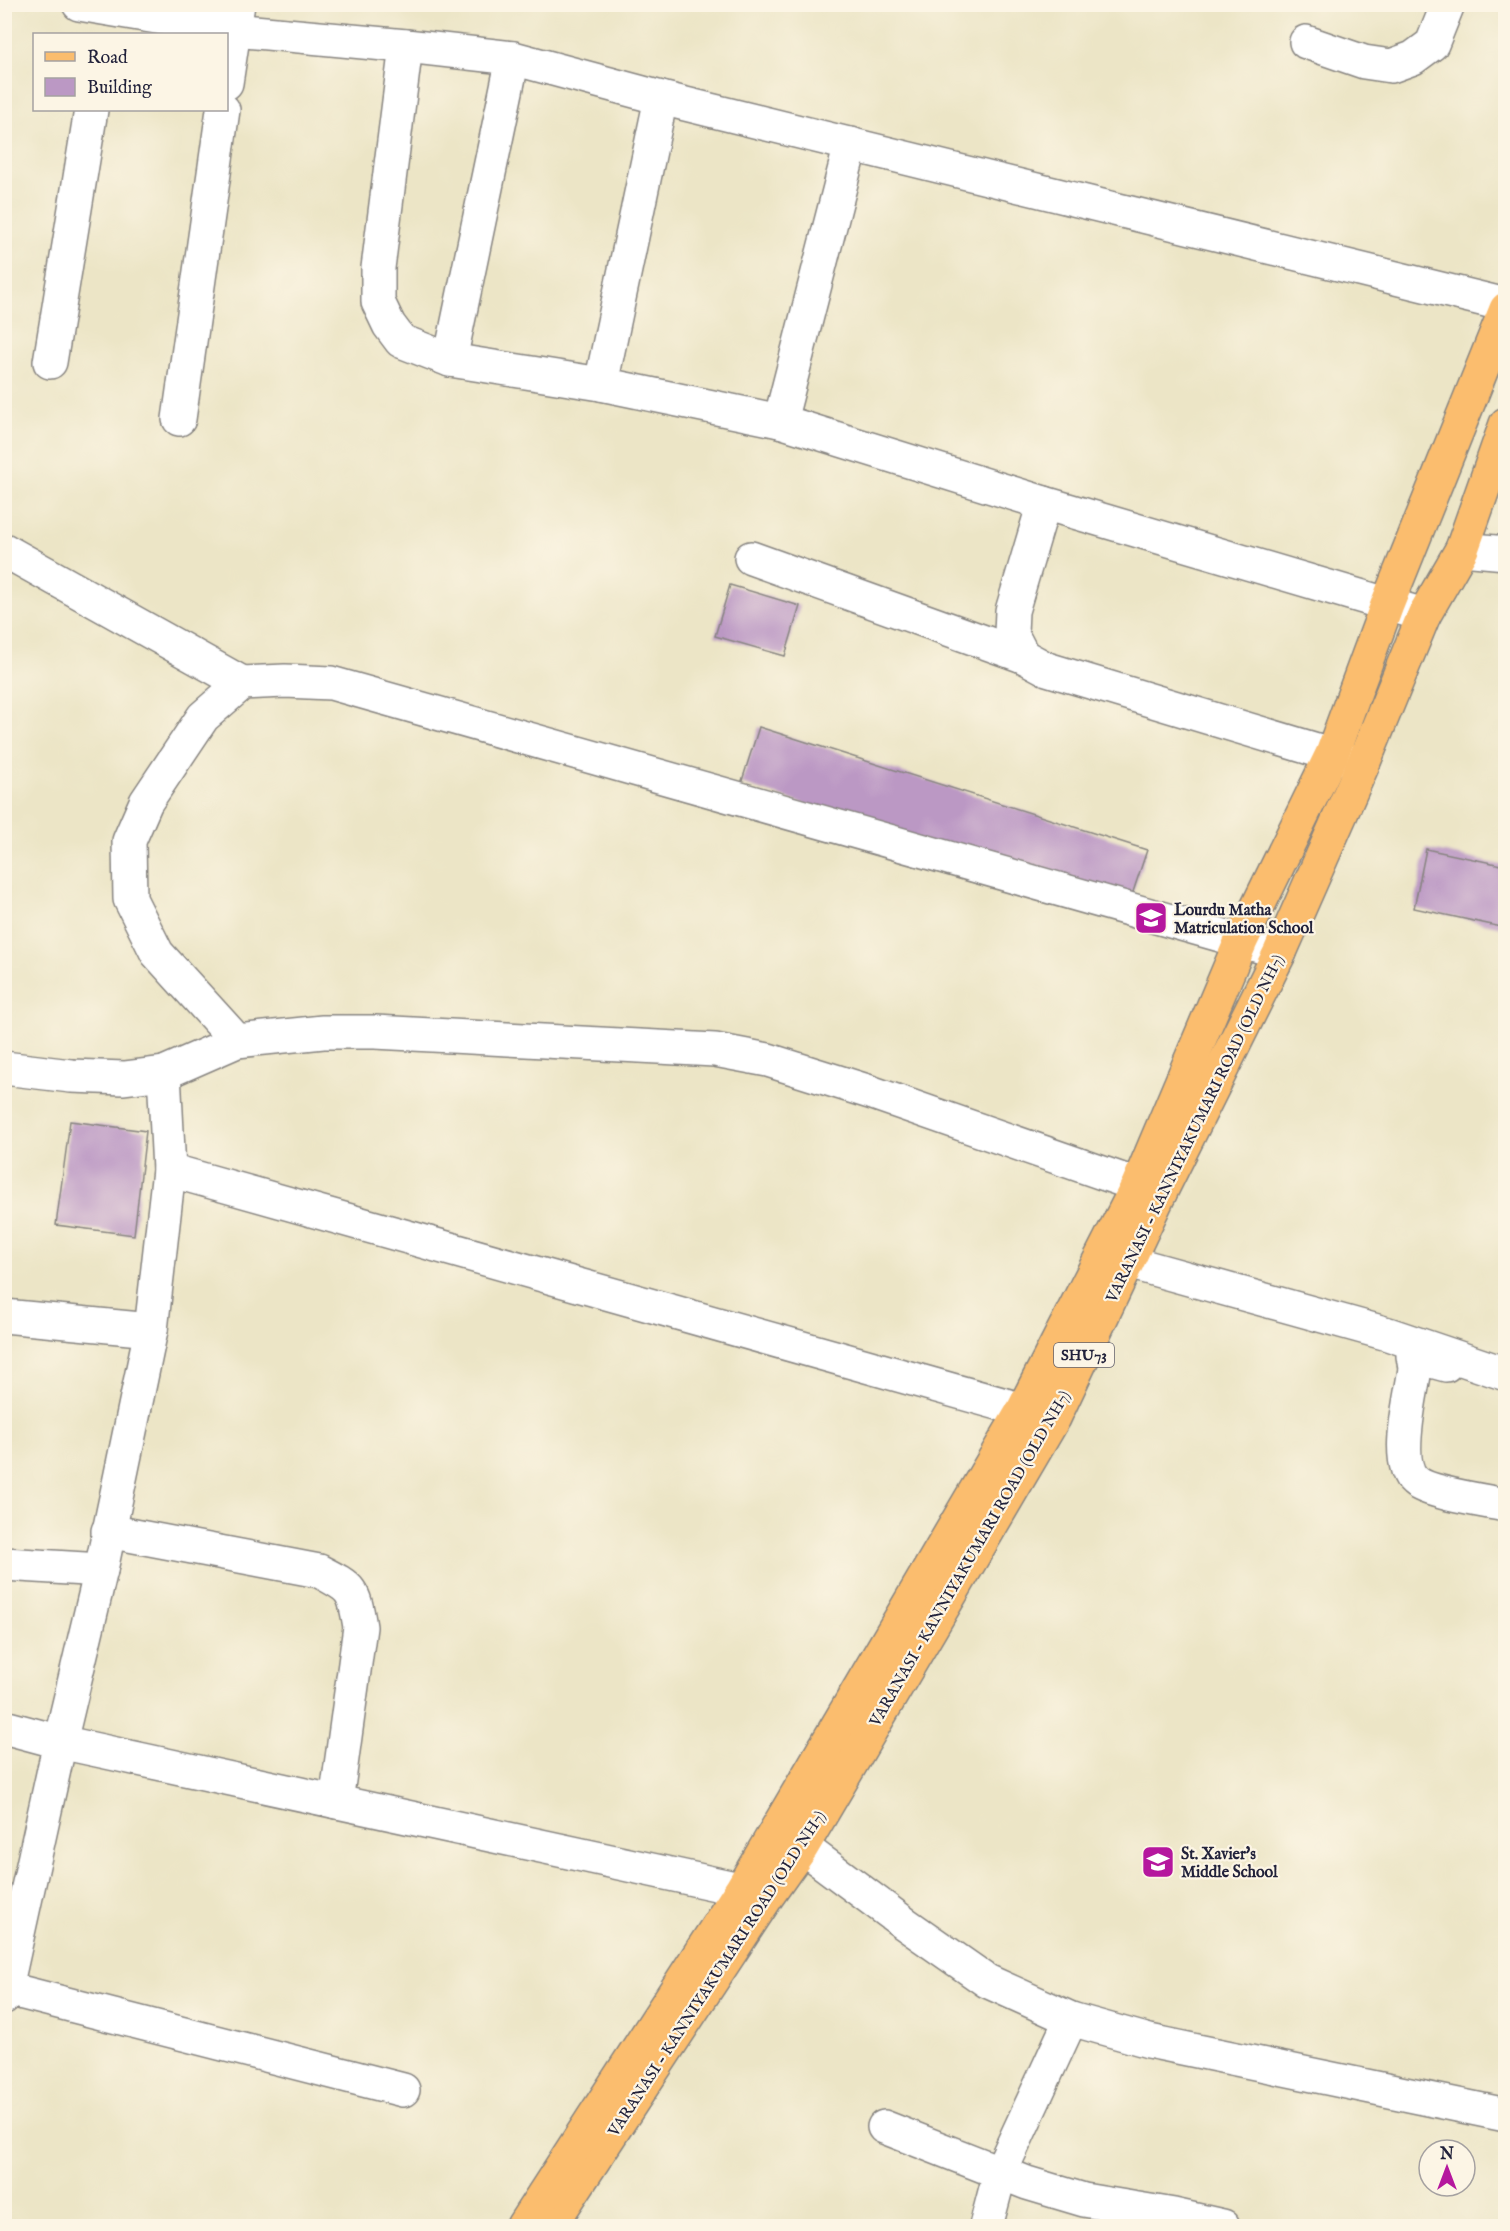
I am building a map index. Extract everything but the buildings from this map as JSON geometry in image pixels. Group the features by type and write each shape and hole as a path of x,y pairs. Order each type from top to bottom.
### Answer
{"main road":[{"path":"523,2226 754,1893 1149,1189 1241,941 1332,754 1386,604 1506,307"},
{"name":"VARANASI - KANNIYAKUMARI ROAD (OLD NH7)","path":"550,2226 754,1893 802,1847 1054,1418 1128,1262 1149,1189 1280,952 1363,764 1424,615 1462,549 1506,424"}],"street":[{"path":"1306,42 1364,62 1391,66 1413,58 1432,44 1448,4"},
{"path":"99,13 236,17 406,46 513,58 661,98 1506,307"},
{"path":"228,70 236,17"},
{"path":"406,46 378,268 378,302 388,325 401,341 450,360 601,384 780,421 1044,503 1424,615"},
{"path":"450,360 513,58"},
{"path":"601,384 661,98"},
{"path":"50,362 91,111"},
{"path":"179,419 223,111"},
{"path":"780,421 851,144"},
{"path":"1023,656 1011,633 1012,611 1044,503"},
{"path":"1462,549 1506,553"},
{"path":"4,550 242,683 285,681 332,683 1280,952"},
{"path":"751,558 1023,656 1047,669 1363,764"},
{"path":"237,1041 157,953 130,899 129,842 146,802 203,717 242,683"},
{"path":"4,1068 71,1076 124,1078 164,1073 237,1041 323,1032 375,1032 715,1050 768,1060 870,1092 1149,1189"},
{"path":"164,1073 169,1170 151,1330 101,1570 60,1742 6,1992 403,2090"},
{"path":"169,1170 1023,1410"},
{"path":"1128,1262 1388,1334 1506,1374"},
{"path":"4,1316 151,1330"},
{"path":"1506,1381 1413,1356 1415,1368 1404,1443 1405,1463 1415,1481 1435,1490 1506,1505"},
{"path":"108,1531 319,1571 345,1585 356,1602 360,1627 336,1802"},
{"path":"4,1564 101,1570"},
{"path":"4,1727 60,1742 754,1893"},
{"path":"802,1847 987,1981 1071,2019 1149,2041 1506,2115"},
{"path":"986,2226 1000,2173 1071,2019"},
{"path":"884,2127 1000,2173 1084,2200 1174,2215 1223,2226"}],"place":[{"name":"Lourdu Matha Matriculation School","path":"1151,918"},
{"name":"St. Xavier's Middle School","path":"1158,1862"}]}
